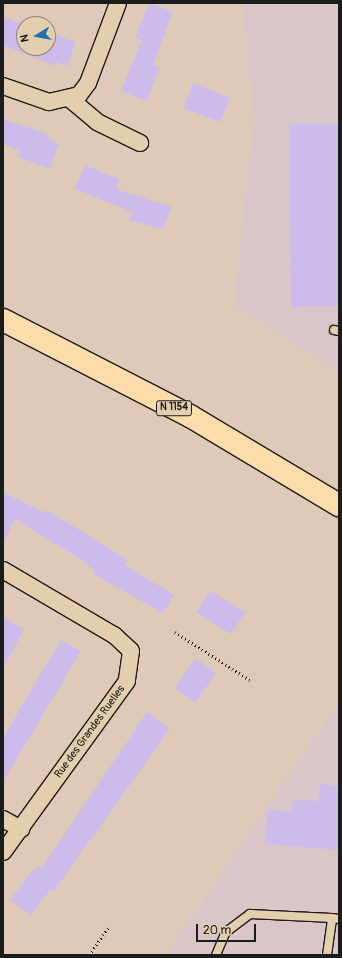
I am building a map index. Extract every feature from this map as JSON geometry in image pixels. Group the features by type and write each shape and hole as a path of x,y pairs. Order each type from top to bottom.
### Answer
{"main road":[{"name":"N 1154","path":"3,320 190,416 339,505"}],"street":[{"path":"3,86 49,102 70,99 88,83 118,3"},
{"path":"70,99 98,122 140,143"},
{"name":"Rue des Grandes Ruelles","path":"3,570 114,635 130,651 126,681 3,852"},
{"path":"3,819 21,829"}],"lane":[{"path":"216,955 226,932 250,914 336,919 327,955"}],"path":[{"path":"175,632 250,680"},
{"path":"88,955 109,926"}],"shaded area":[{"path":"243,3 339,3 339,372 234,305 254,121"},
{"path":"339,702 339,955 166,955"}],"building":[{"path":"149,3 173,12 153,65 160,67 147,101 121,91 142,40 135,38"},
{"path":"3,17 16,22 16,50 3,45"},
{"path":"56,35 76,42 67,66 56,62 55,66 30,56 56,56"},
{"path":"193,83 230,98 220,122 183,108"},
{"path":"3,119 50,135 48,139 59,144 50,169 18,157 21,151 3,144"},
{"path":"289,124 339,124 339,306 291,307"},
{"path":"85,165 119,179 116,189 172,207 163,229 129,220 132,212 75,189"},
{"path":"3,492 45,513 47,510 128,560 125,565 174,595 163,613 93,574 94,571 85,562 15,519 3,544"},
{"path":"210,591 245,612 231,634 196,612"},
{"path":"3,618 24,629 3,669"},
{"path":"61,640 81,651 3,782 3,738"},
{"path":"196,658 216,673 195,703 174,688"},
{"path":"147,712 170,729 53,892 50,890 31,915 10,900 30,874 39,866 42,868"},
{"path":"320,784 339,786 339,850 265,844 268,810 292,812 293,800 319,801"}]}
